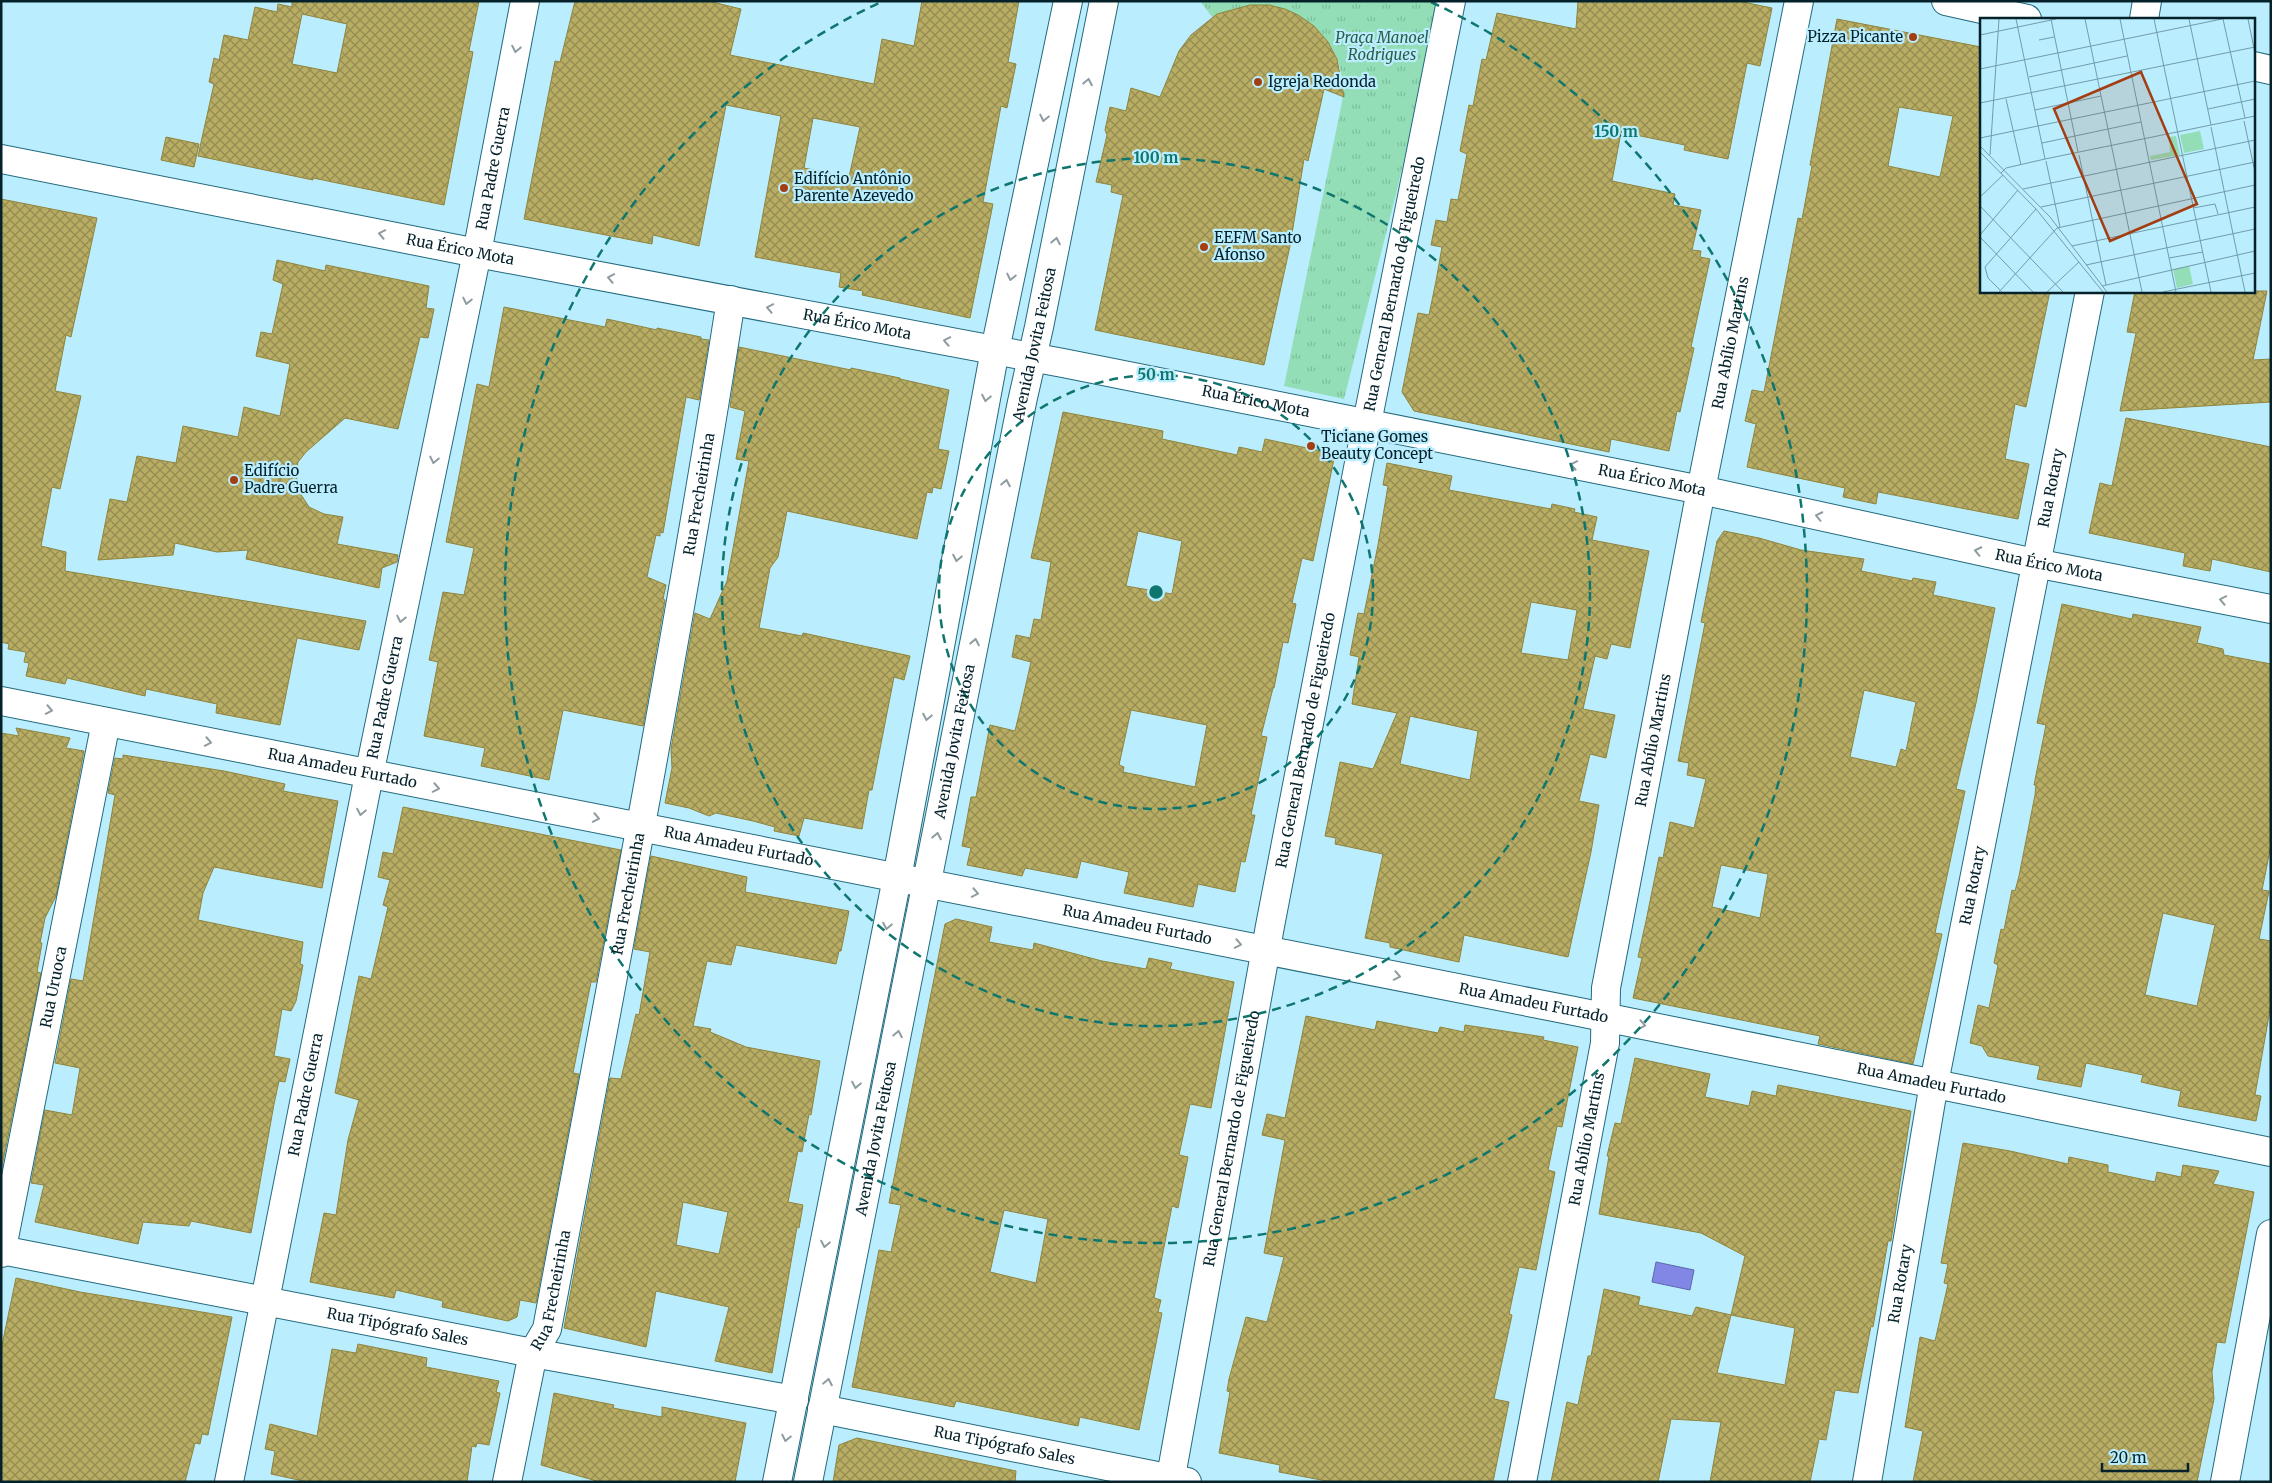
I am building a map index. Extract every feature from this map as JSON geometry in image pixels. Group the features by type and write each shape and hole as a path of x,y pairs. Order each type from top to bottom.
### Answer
{"street":[{"name":"Rua Padre Guerra","path":"229,1482 369,775 477,253 525,1"},
{"name":"Avenida Jovita Feitosa","path":"777,1482 897,878 995,350 1068,1"},
{"name":"Avenida Jovita Feitosa","path":"808,1482 1104,1"},
{"name":"Rua General Bernardo de Figueiredo","path":"1176,1480 1266,950 1450,1"},
{"name":"Rua Abílio Martins","path":"1522,1482 1605,1043 1607,1018 1604,995 1701,490 1799,1"},
{"path":"1946,1 2022,18"},
{"path":"2144,18 2148,1"},
{"path":"2254,66 2271,70"},
{"name":"Rua Érico Mota","path":"1,159 477,253 995,350 1701,490 2035,564 2271,609"},
{"name":"Rua Rotary","path":"1867,1482 1934,1083 1996,778 2035,564 2090,292"},
{"name":"Rua Frecheirinha","path":"507,1482 533,1352 547,1329 698,512 731,300"},
{"name":"Rua Amadeu Furtado","path":"1,701 369,775 641,826 1266,950 2271,1152"},
{"name":"Rua Uruoca","path":"1,1251 106,722"},
{"path":"2225,1482 2271,1234"},
{"name":"Rua Tipógrafo Sales","path":"1,1251 794,1400"},
{"name":"Rua Tipógrafo Sales","path":"822,1409 1176,1480"}],"green space":[{"name":"Praça Manoel Rodrigues","path":"1200,1 1441,1 1396,194 1344,399 1284,386 1343,97 1342,78 1338,60 1322,34 1294,16 1278,11 1244,9 1212,17"}],"water":[{"path":"1656,1262 1694,1270 1690,1290 1652,1282"}],"building":[{"path":"292,1 479,1 469,51 473,52 444,205 198,156 214,84 209,82 214,58 219,60 224,35 248,40 255,7 277,12 278,4 292,7","holes":["302,14 347,24 337,73 292,64"]},
{"path":"575,1 708,1 741,9 730,55 874,84 882,39 914,46 922,1 1019,1 1008,62 1016,64 1007,108 1001,106 983,202 993,204 970,318 862,295 863,291 839,287 841,273 755,257 781,116 726,105 699,246 653,235 652,244 524,219 555,61 560,62","holes":["813,118 860,127 849,177 804,168"]},
{"path":"1578,1 1738,1 1772,8 1760,66 1747,63 1728,159 1684,150 1685,145 1621,132 1612,181 1675,194 1673,205 1701,210 1692,250 1701,251 1700,257 1710,259 1691,347 1694,348 1680,412 1677,411 1669,451 1611,439 1609,452 1414,411 1402,392 1418,313 1429,315 1436,281 1442,247 1431,245 1436,220 1447,222 1451,199 1458,200 1467,154 1460,151 1469,105 1473,106 1482,59 1486,60 1497,13 1576,29"},
{"name":"EEFM Santo Afonso","path":"1250,5 1269,5 1285,9 1314,26 1328,42 1337,59 1344,97 1324,89 1308,161 1304,159 1290,246 1264,365 1095,330 1123,195 1111,192 1112,185 1096,182 1107,135 1105,130 1110,107 1126,111 1131,88 1160,97 1179,51 1191,35 1217,14"},
{"path":"1837,19 1980,47 1980,292 2050,292 2026,407 2015,404 2005,459 2029,464 2018,519 1878,492 1876,504 1843,497 1845,488 1747,467 1756,424 1745,421 1752,390 1764,392 1798,218 1802,219 1812,166 1810,165","holes":["1899,107 1953,116 1940,177 1888,166"]},
{"path":"166,137 199,144 194,167 161,160"},
{"path":"1,199 97,218 71,337 66,335 55,391 81,396 60,489 52,487 41,546 66,552 65,571 366,621 359,650 297,638 280,725 216,713 217,704 146,689 145,696 67,678 65,684 26,676 29,663 24,662 26,652 8,649 9,644 1,642"},
{"path":"277,260 325,271 326,265 429,286 426,308 434,309 428,338 420,337 398,429 345,418 306,452 298,462 296,472 298,490 309,507 324,514 343,517 337,544 398,555 397,562 382,568 379,588 246,559 248,550 217,552 175,543 173,555 98,560 110,499 127,502 137,456 176,463 183,426 238,437 244,407 280,416 290,364 256,356 261,332 272,334 283,284 273,280"},
{"path":"2267,291 2253,360 2271,359 2271,402 2120,411 2136,333 2127,332 2135,292"},
{"path":"504,307 605,327 607,319 709,340 699,400 686,397 663,533 660,532 660,536 656,535 647,577 666,585 643,726 563,710 549,780 481,766 485,748 424,736 438,662 429,660 443,592 464,595 474,548 446,542 477,384 489,387"},
{"path":"739,347 900,378 949,390 938,449 949,451 941,489 933,487 932,493 927,492 917,539 787,511 778,557 770,568 759,628 802,636 803,633 910,656 904,680 894,677 872,790 869,790 862,829 804,818 799,836 774,831 775,827 753,821 716,813 709,816 689,808 665,803 672,768 671,749 695,613 710,619 727,581 749,461 736,459 745,411 730,407"},
{"path":"1063,412 1163,431 1162,439 1237,455 1239,447 1262,452 1265,439 1335,454 1313,561 1302,558 1292,603 1296,604 1288,643 1283,642 1274,688 1261,736 1267,737 1251,815 1255,815 1245,862 1241,861 1235,892 1198,884 1193,907 1124,893 1129,872 1081,861 1077,878 1025,868 1022,876 967,865 971,848 962,846 971,797 976,797 990,725 1015,731 1031,662 1012,657 1016,635 1030,638 1034,619 1041,620 1051,562 1031,558","holes":["1138,531 1182,541 1172,594 1126,586","1131,710 1207,725 1195,787 1123,772 1124,767 1119,765"]},
{"path":"2126,418 2271,447 2271,572 2212,559 2210,571 2183,566 2185,553 2089,533 2100,483 2112,486"},
{"path":"1387,463 1452,476 1449,490 1551,509 1552,504 1575,509 1574,512 1597,517 1592,540 1649,551 1630,648 1611,644 1607,659 1595,656 1583,709 1615,715 1606,758 1590,754 1579,801 1599,805 1591,852 1568,957 1464,935 1459,962 1390,947 1390,943 1365,938 1383,854 1335,844 1336,838 1325,836 1340,762 1373,769 1397,713 1352,704 1359,657 1350,655 1358,613 1364,614 1378,545 1388,486 1383,485","holes":["1531,602 1577,610 1568,660 1521,653","1410,716 1478,731 1470,780 1400,764"]},
{"path":"1724,531 1759,538 1801,550 1864,559 1861,571 1912,581 1913,578 1936,582 1933,595 1995,608 1956,789 1965,791 1935,933 1942,934 1913,1064 1818,1044 1820,1036 1633,998 1642,958 1638,957 1659,857 1663,858 1670,822 1694,828 1706,779 1687,775 1689,763 1678,761 1705,623 1701,622 1717,541","holes":["1864,690 1916,702 1906,751 1901,749 1896,767 1850,757","1721,865 1768,874 1760,918 1712,907"]},
{"path":"2062,604 2132,619 2133,614 2201,627 2197,643 2223,649 2224,655 2271,664 2271,845 2262,890 2269,891 2259,939 2271,941 2271,1004 2255,1095 2261,1096 2256,1121 2178,1106 2181,1091 2141,1082 2143,1075 2086,1063 2081,1087 2037,1079 2040,1066 1988,1056 1982,1046 1970,1043 1978,1005 1989,1008 1998,965 1994,963 2001,929 2004,930 2012,890 2015,891 2019,876 2046,725 2037,723","holes":["2163,913 2215,925 2197,1006 2145,995"]},
{"path":"16,728 70,738 66,748 84,751 56,896 45,918 40,943 42,943 37,972 41,973 1,1171 1,733 19,736"},
{"path":"123,755 224,771 285,784 283,791 338,801 322,888 214,867 203,893 198,920 303,942 300,964 303,965 296,1001 291,1011 282,1009 274,1056 290,1059 285,1082 279,1081 251,1233 191,1221 189,1226 143,1222 138,1244 35,1222 44,1185 31,1183 45,1110 72,1115 80,1068 55,1063 71,979 83,981 115,795 108,793 115,758 123,759"},
{"path":"403,807 621,850 596,982 591,982 573,1073 579,1074 536,1303 520,1300 517,1317 508,1321 442,1307 443,1301 396,1290 394,1298 310,1282 324,1213 336,1215 348,1140 359,1100 335,1093 359,976 371,979 388,907 383,905 390,880 378,877 383,852 393,854"},
{"path":"651,856 747,877 745,892 849,911 841,951 839,951 836,964 736,945 731,965 707,961 693,1026 711,1029 710,1032 746,1047 820,1061 811,1115 809,1114 802,1152 798,1151 788,1202 803,1205 799,1228 797,1227 772,1373 715,1361 729,1307 656,1291 646,1347 564,1328 610,1078 621,1079 636,1014 639,1015 650,952 634,949","holes":["683,1202 728,1212 719,1254 676,1245"]},
{"path":"956,919 992,927 989,942 1033,950 1034,943 1102,961 1146,969 1149,958 1172,963 1170,969 1234,982 1211,1108 1190,1104 1179,1155 1188,1157 1178,1208 1172,1206 1154,1298 1161,1300 1158,1312 1162,1313 1139,1430 1080,1417 1078,1426 956,1401 954,1407 852,1387 879,1250 891,1252 901,1205 889,1203 945,924","holes":["1004,1210 1048,1219 1036,1283 990,1272"]},
{"path":"1306,1016 1375,1030 1377,1021 1438,1033 1440,1027 1464,1032 1465,1025 1544,1037 1543,1040 1578,1047 1562,1127 1557,1126 1548,1170 1555,1172 1536,1270 1519,1267 1509,1314 1512,1315 1494,1399 1509,1402 1493,1482 1332,1482 1279,1472 1280,1465 1219,1453 1230,1392 1227,1391 1229,1379 1246,1317 1267,1322 1284,1257 1264,1253 1285,1140 1262,1135 1267,1114 1285,1118"},
{"path":"1635,1058 1710,1074 1705,1097 1749,1106 1752,1091 1776,1096 1778,1085 1911,1111 1891,1241 1888,1241 1873,1327 1871,1326 1858,1393 1835,1390 1826,1440 1819,1439 1810,1482 1710,1482 1721,1422 1671,1419 1658,1482 1551,1482 1567,1402 1578,1405 1588,1356 1591,1356 1604,1289 1640,1297 1638,1305 1692,1316 1696,1307 1731,1315 1745,1256 1701,1233 1599,1214 1609,1156 1607,1156 1615,1123 1621,1124","holes":["1731,1315 1795,1328 1785,1385 1717,1373"]},
{"path":"1963,1143 2068,1164 2069,1157 2108,1165 2108,1172 2155,1182 2157,1172 2181,1177 2183,1165 2219,1171 2213,1184 2254,1192 2225,1343 2217,1342 2212,1372 2214,1399 2197,1482 1913,1482 1923,1431 1905,1427 1920,1337 1935,1341 1948,1284 1944,1283 1948,1264 1941,1263"},
{"path":"16,1278 80,1292 232,1317 208,1435 202,1434 200,1444 195,1443 185,1482 1,1482 1,1350"},
{"path":"358,1344 427,1358 426,1367 499,1381 496,1392 500,1393 489,1445 477,1443 476,1447 472,1446 467,1482 308,1482 271,1474 275,1451 265,1449 270,1424 317,1436 332,1349 356,1353"},
{"path":"554,1393 614,1405 613,1408 662,1417 662,1407 746,1423 735,1482 600,1482 541,1465"},
{"path":"857,1438 1016,1471 1015,1482 833,1482 839,1445"}],"place":[{"name":"Pizza Picante","path":"1913,37"},
{"name":"Igreja Redonda","path":"1258,82"},
{"name":"Edifício Antônio Parente Azevedo","path":"784,188"},
{"name":"EEFM Santo Afonso","path":"1204,247"},
{"name":"Ticiane Gomes Beauty Concept","path":"1311,446"},
{"name":"Edifício Padre Guerra","path":"234,480"}]}
